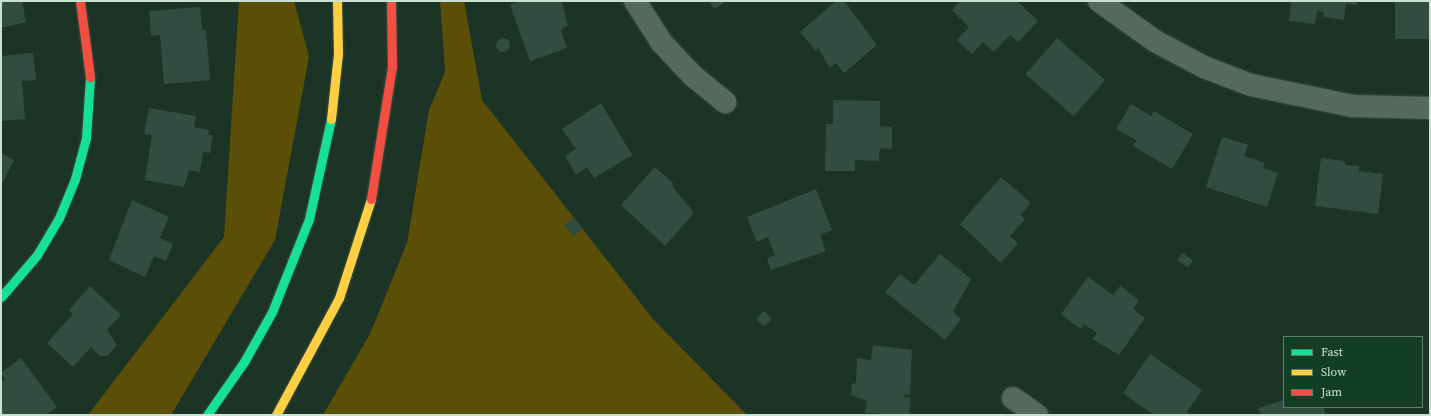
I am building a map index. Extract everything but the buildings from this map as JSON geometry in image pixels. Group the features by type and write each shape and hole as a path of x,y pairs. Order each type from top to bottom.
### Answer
{"street":[{"path":"1,297 37,255 59,218 77,172 86,138 91,89 89,46 80,1"},
{"path":"207,415 244,362 272,312 309,219 332,115 338,54 337,1"},
{"path":"276,415 339,298 368,213 379,164 392,67 391,1"},
{"path":"635,1 662,43 692,75 725,102"},
{"path":"1099,1 1154,42 1204,67 1251,85 1352,106 1430,108"},
{"path":"1013,398 1037,415"}],"shaded area":[{"path":"239,1 294,1 309,57 275,240 171,415 88,415 224,237"},
{"path":"440,1 464,1 482,100 653,319 747,415 323,415 370,334 407,243 429,110 445,72"}],"traffic: fast":[{"path":"1,297 37,255 59,218 75,179 86,138 90,77"},
{"path":"207,415 244,362 272,312 309,219 331,119"}],"traffic: slow":[{"path":"331,119 338,54 337,1"},
{"path":"276,415 339,298 371,199"}],"traffic: jam":[{"path":"80,1 90,77"},
{"path":"371,199 392,67 391,1"}]}
